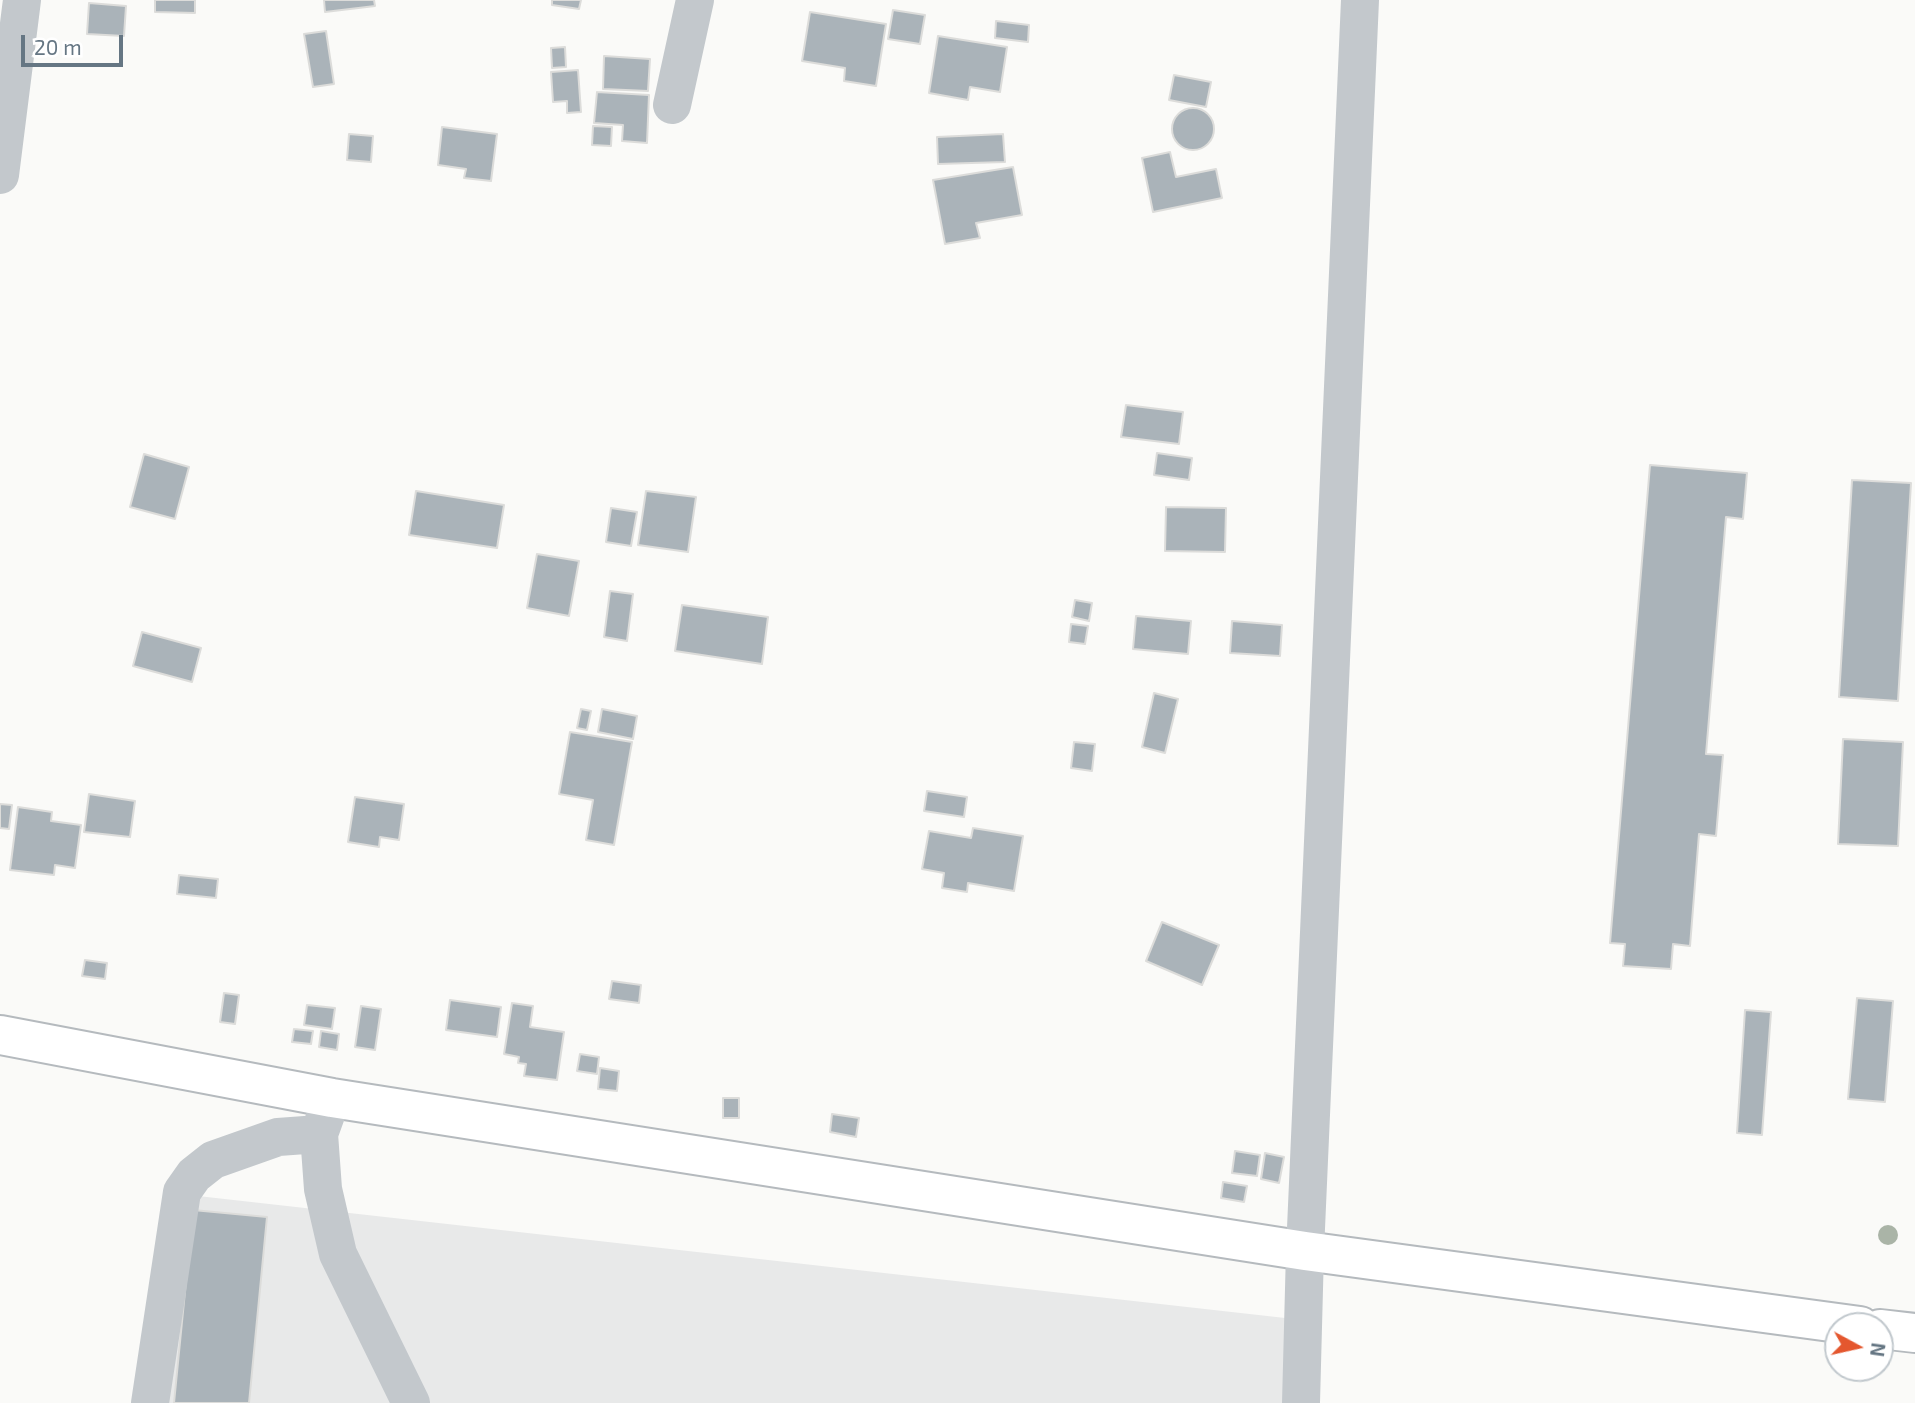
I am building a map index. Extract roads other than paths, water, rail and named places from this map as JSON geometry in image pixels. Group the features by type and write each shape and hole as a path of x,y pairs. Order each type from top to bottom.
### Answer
{"main road":[{"path":"0,1035 332,1098 1305,1251 1824,1321"},
{"path":"1894,1331 1915,1334"}],"street":[{"path":"0,175 22,0"},
{"path":"672,106 695,0"},
{"path":"1301,1403 1305,1251 1360,0"},
{"path":"332,1098 318,1134 323,1189 338,1255 411,1403"},
{"path":"150,1403 182,1192 194,1175 213,1160 278,1137 318,1134"}]}
